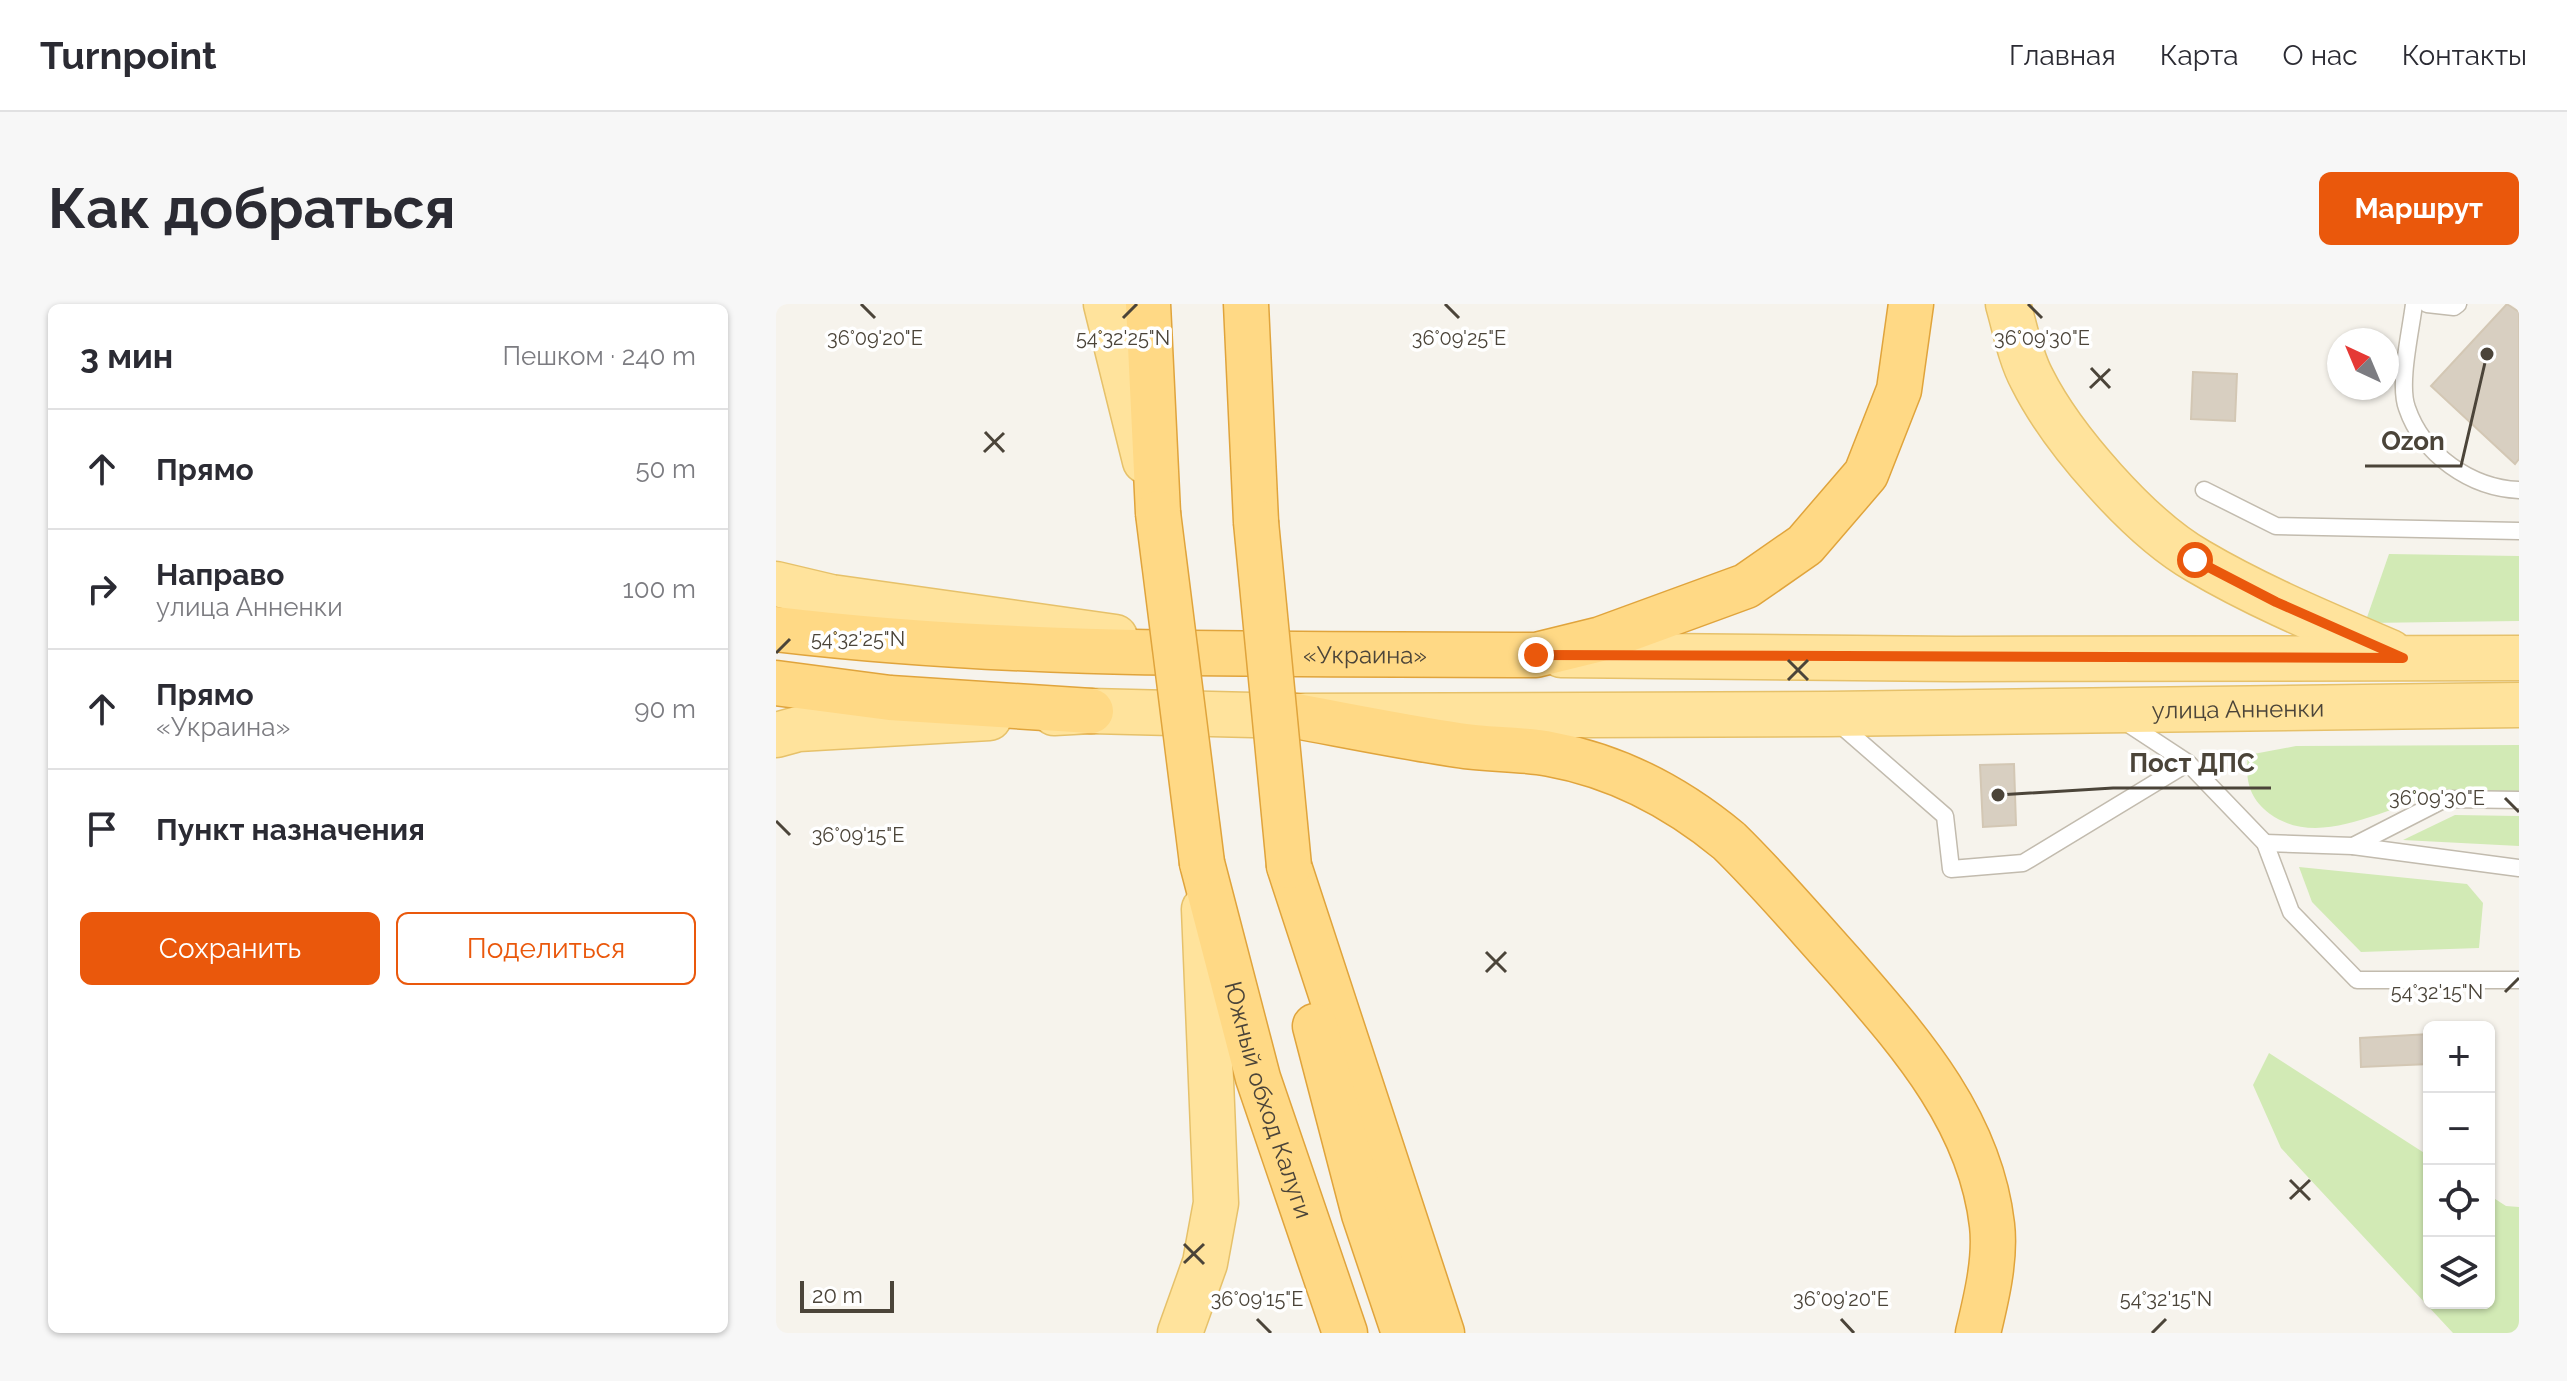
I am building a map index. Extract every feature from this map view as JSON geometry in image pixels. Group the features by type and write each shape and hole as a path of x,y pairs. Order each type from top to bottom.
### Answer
{"highway":[{"name":"Южный обход Калуги","path":"1148,304 1158,513 1202,863 1258,1078 1345,1333"},
{"path":"1246,304 1256,522 1289,866 1317,1039 1364,1214 1404,1333"},
{"path":"1536,655 1601,639 1746,586 1805,545 1866,474 1899,390 1911,304"},
{"name":"«Украина»","path":"776,629 900,644 1015,651 1536,655"},
{"path":"776,683 890,698 1091,711"},
{"path":"1296,716 1460,746 1550,754 1596,767 1650,786 1698,815 1729,841 1915,1048 1958,1116 1981,1169 1993,1227 1987,1297 1978,1333"},
{"path":"1289,866 1442,1333"}],"main road":[{"path":"1106,304 1158,513"},
{"path":"2008,304 2030,377 2068,440 2136,511 2195,560 2276,602 2403,658"},
{"path":"776,584 831,597 998,618 1208,652"},
{"name":"«Украина»","path":"1536,655 1956,659"},
{"name":"улица Анненки","path":"1956,659 2519,658"},
{"name":"улица Анненки","path":"1828,714 2519,705"},
{"path":"776,735 828,727 1091,711 1296,716 1828,714"},
{"path":"1180,1333 1205,1263 1216,1203 1202,863"}],"lane":[{"path":"2414,304 2405,383 2406,407 2438,460 2497,489 2519,490"},
{"path":"2427,304 2454,307 2458,304"},
{"path":"2204,490 2276,526 2519,531"},
{"path":"2110,711 2188,763 2265,843 2291,912 2357,980 2519,980"},
{"path":"1828,714 1945,816 1951,869 2023,863 2188,763"},
{"path":"2353,846 2445,799 2519,800"},
{"path":"2265,843 2353,846 2519,868"}],"green space":[{"path":"2389,554 2519,556 2519,621 2365,623"},
{"path":"2519,745 2519,793 2439,795 2332,827 2310,828 2290,824 2270,814 2253,795 2247,773 2248,755 2296,746"},
{"path":"2455,815 2519,816 2519,846 2403,840"},
{"path":"2299,867 2467,884 2483,903 2479,948 2361,952 2312,902"},
{"path":"2269,1053 2423,1152 2423,1301 2281,1148 2253,1085"},
{"path":"2495,1199 2506,1206 2519,1207 2519,1333 2453,1333 2431,1309 2495,1309"}],"building":[{"path":"2507,304 2519,312 2519,459 2515,464 2431,386"},
{"path":"2193,372 2237,374 2235,421 2191,419"},
{"path":"2014,764 2016,825 1983,827 1980,765"},
{"path":"2423,1034 2423,1064 2361,1067 2360,1038"}],"place":[{"name":"Ozon","path":"2487,354"},
{"name":"Пост ДПС","path":"1998,795"}],"route":[{"path":"1536,655 1956,659 2403,658 2276,602 2195,560"}]}
